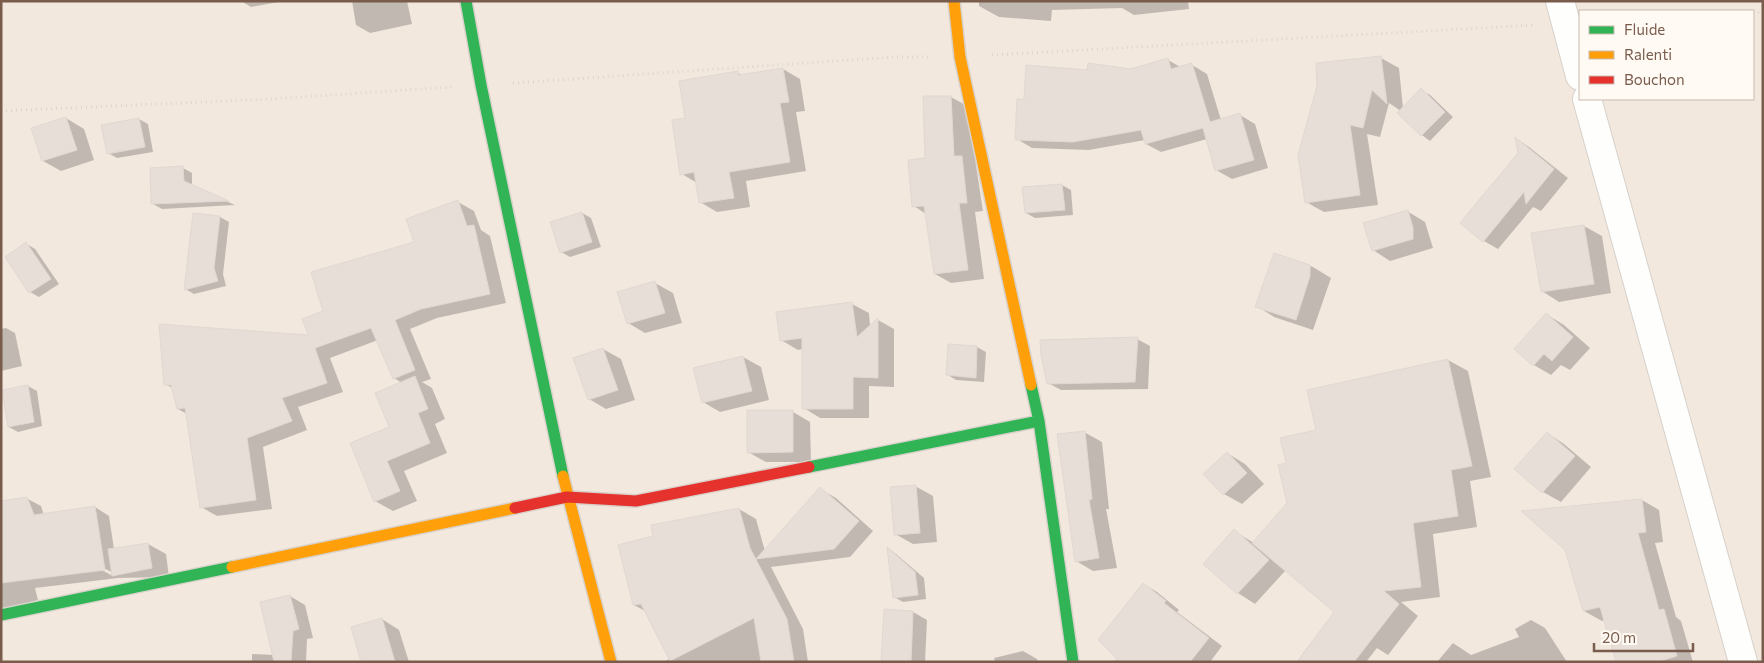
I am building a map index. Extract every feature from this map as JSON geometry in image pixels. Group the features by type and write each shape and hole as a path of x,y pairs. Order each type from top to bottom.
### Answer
{"street":[{"path":"466,1 481,85 567,497 611,662"},
{"path":"954,1 960,57 1039,421 1073,662"},
{"path":"1563,12 1579,72"},
{"path":"1587,100 1743,662"},
{"path":"1,615 567,497 636,501 1039,421"}],"path":[{"path":"1,111 271,99 894,57 960,57 1563,12"}],"shaded area":[{"path":"1,1 1763,1 1763,662 1,662"}],"building":[{"path":"1381,56 1387,104 1372,90 1363,128 1350,125 1360,195 1305,203 1298,155 1317,86 1316,63"},
{"path":"1168,58 1171,69 1192,63 1210,122 1240,113 1254,160 1215,171 1203,128 1145,144 1141,130 1073,142 1015,140 1017,99 1024,99 1026,65 1087,70 1088,63 1131,69"},
{"path":"783,68 789,102 780,103 790,162 729,172 734,198 699,203 694,172 680,175 672,120 685,118 679,81 738,71 738,75"},
{"path":"1421,88 1445,112 1421,136 1397,113"},
{"path":"923,96 951,96 954,156 962,156 967,203 959,203 968,270 934,274 924,206 912,207 908,160 925,158"},
{"path":"66,117 77,150 42,161 31,128"},
{"path":"139,118 145,147 107,154 101,125"},
{"path":"1515,137 1554,169 1526,204 1524,192 1483,242 1460,223 1518,153"},
{"path":"183,166 184,181 229,201 151,204 150,168"},
{"path":"1062,184 1065,210 1025,213 1022,187"},
{"path":"458,200 467,226 474,225 490,294 421,309 395,320 415,370 393,379 371,328 315,348 327,383 282,398 292,421 247,438 256,500 200,508 185,408 177,409 171,385 164,385 159,324 308,335 302,319 323,311 311,272 414,242 406,219"},
{"path":"1408,210 1413,228 1413,239 1372,251 1363,223"},
{"path":"582,212 592,242 560,253 550,222"},
{"path":"193,213 220,216 214,268 218,281 184,290"},
{"path":"1584,225 1594,284 1541,292 1531,233"},
{"path":"26,242 51,279 29,293 5,257"},
{"path":"1274,253 1310,265 1310,276 1296,320 1255,307"},
{"path":"655,281 665,313 627,324 617,292"},
{"path":"852,302 857,337 878,318 878,378 853,377 853,409 802,409 802,338 780,341 776,312"},
{"path":"1546,313 1573,337 1552,361 1544,354 1533,366 1514,349"},
{"path":"1138,337 1135,382 1047,384 1040,340"},
{"path":"948,344 977,346 976,378 946,375"},
{"path":"603,348 618,390 588,400 573,358"},
{"path":"743,356 752,391 702,403 693,368"},
{"path":"1448,359 1472,466 1451,470 1458,516 1413,523 1421,587 1384,591 1399,604 1354,662 1297,662 1334,612 1252,543 1287,503 1278,465 1286,463 1280,438 1316,430 1307,390"},
{"path":"415,376 428,409 418,413 430,443 387,461 400,491 374,502 350,443 389,427 375,393"},
{"path":"28,385 34,422 8,427 2,390"},
{"path":"747,410 793,410 793,452 747,453"},
{"path":"1085,431 1092,499 1089,500 1099,558 1075,562 1057,434"},
{"path":"1547,432 1575,456 1542,493 1514,469"},
{"path":"1227,452 1247,473 1223,495 1203,474"},
{"path":"916,485 920,533 894,535 890,487"},
{"path":"820,487 859,521 834,549 756,559"},
{"path":"27,497 34,515 95,506 105,570 1,583 1,501"},
{"path":"1642,499 1646,532 1638,533 1659,610 1664,609 1677,656 1657,662 1616,662 1600,607 1583,611 1565,550 1521,511"},
{"path":"739,508 750,548 787,619 794,662 761,662 754,618 670,661 641,604 633,605 618,545 653,536 651,525"},
{"path":"1234,529 1269,560 1237,594 1203,564"},
{"path":"148,543 152,568 112,576 108,549"},
{"path":"887,547 915,572 918,595 893,598"},
{"path":"1143,583 1166,601 1164,603 1209,638 1190,662 1120,662 1098,640"},
{"path":"290,595 299,629 293,631 291,662 274,662 260,602"},
{"path":"884,609 913,611 911,662 881,662"},
{"path":"382,618 395,662 361,662 351,627"}],"traffic: fast":[{"path":"466,1 481,85 563,476"},
{"path":"1031,385 1039,421 1073,662"},
{"path":"809,467 1039,421"},
{"path":"1,615 232,567"}],"traffic: slow":[{"path":"954,1 960,57 1031,385"},
{"path":"563,476 611,662"},
{"path":"232,567 515,508"}],"traffic: jam":[{"path":"515,508 567,497 636,501 809,467"}]}
